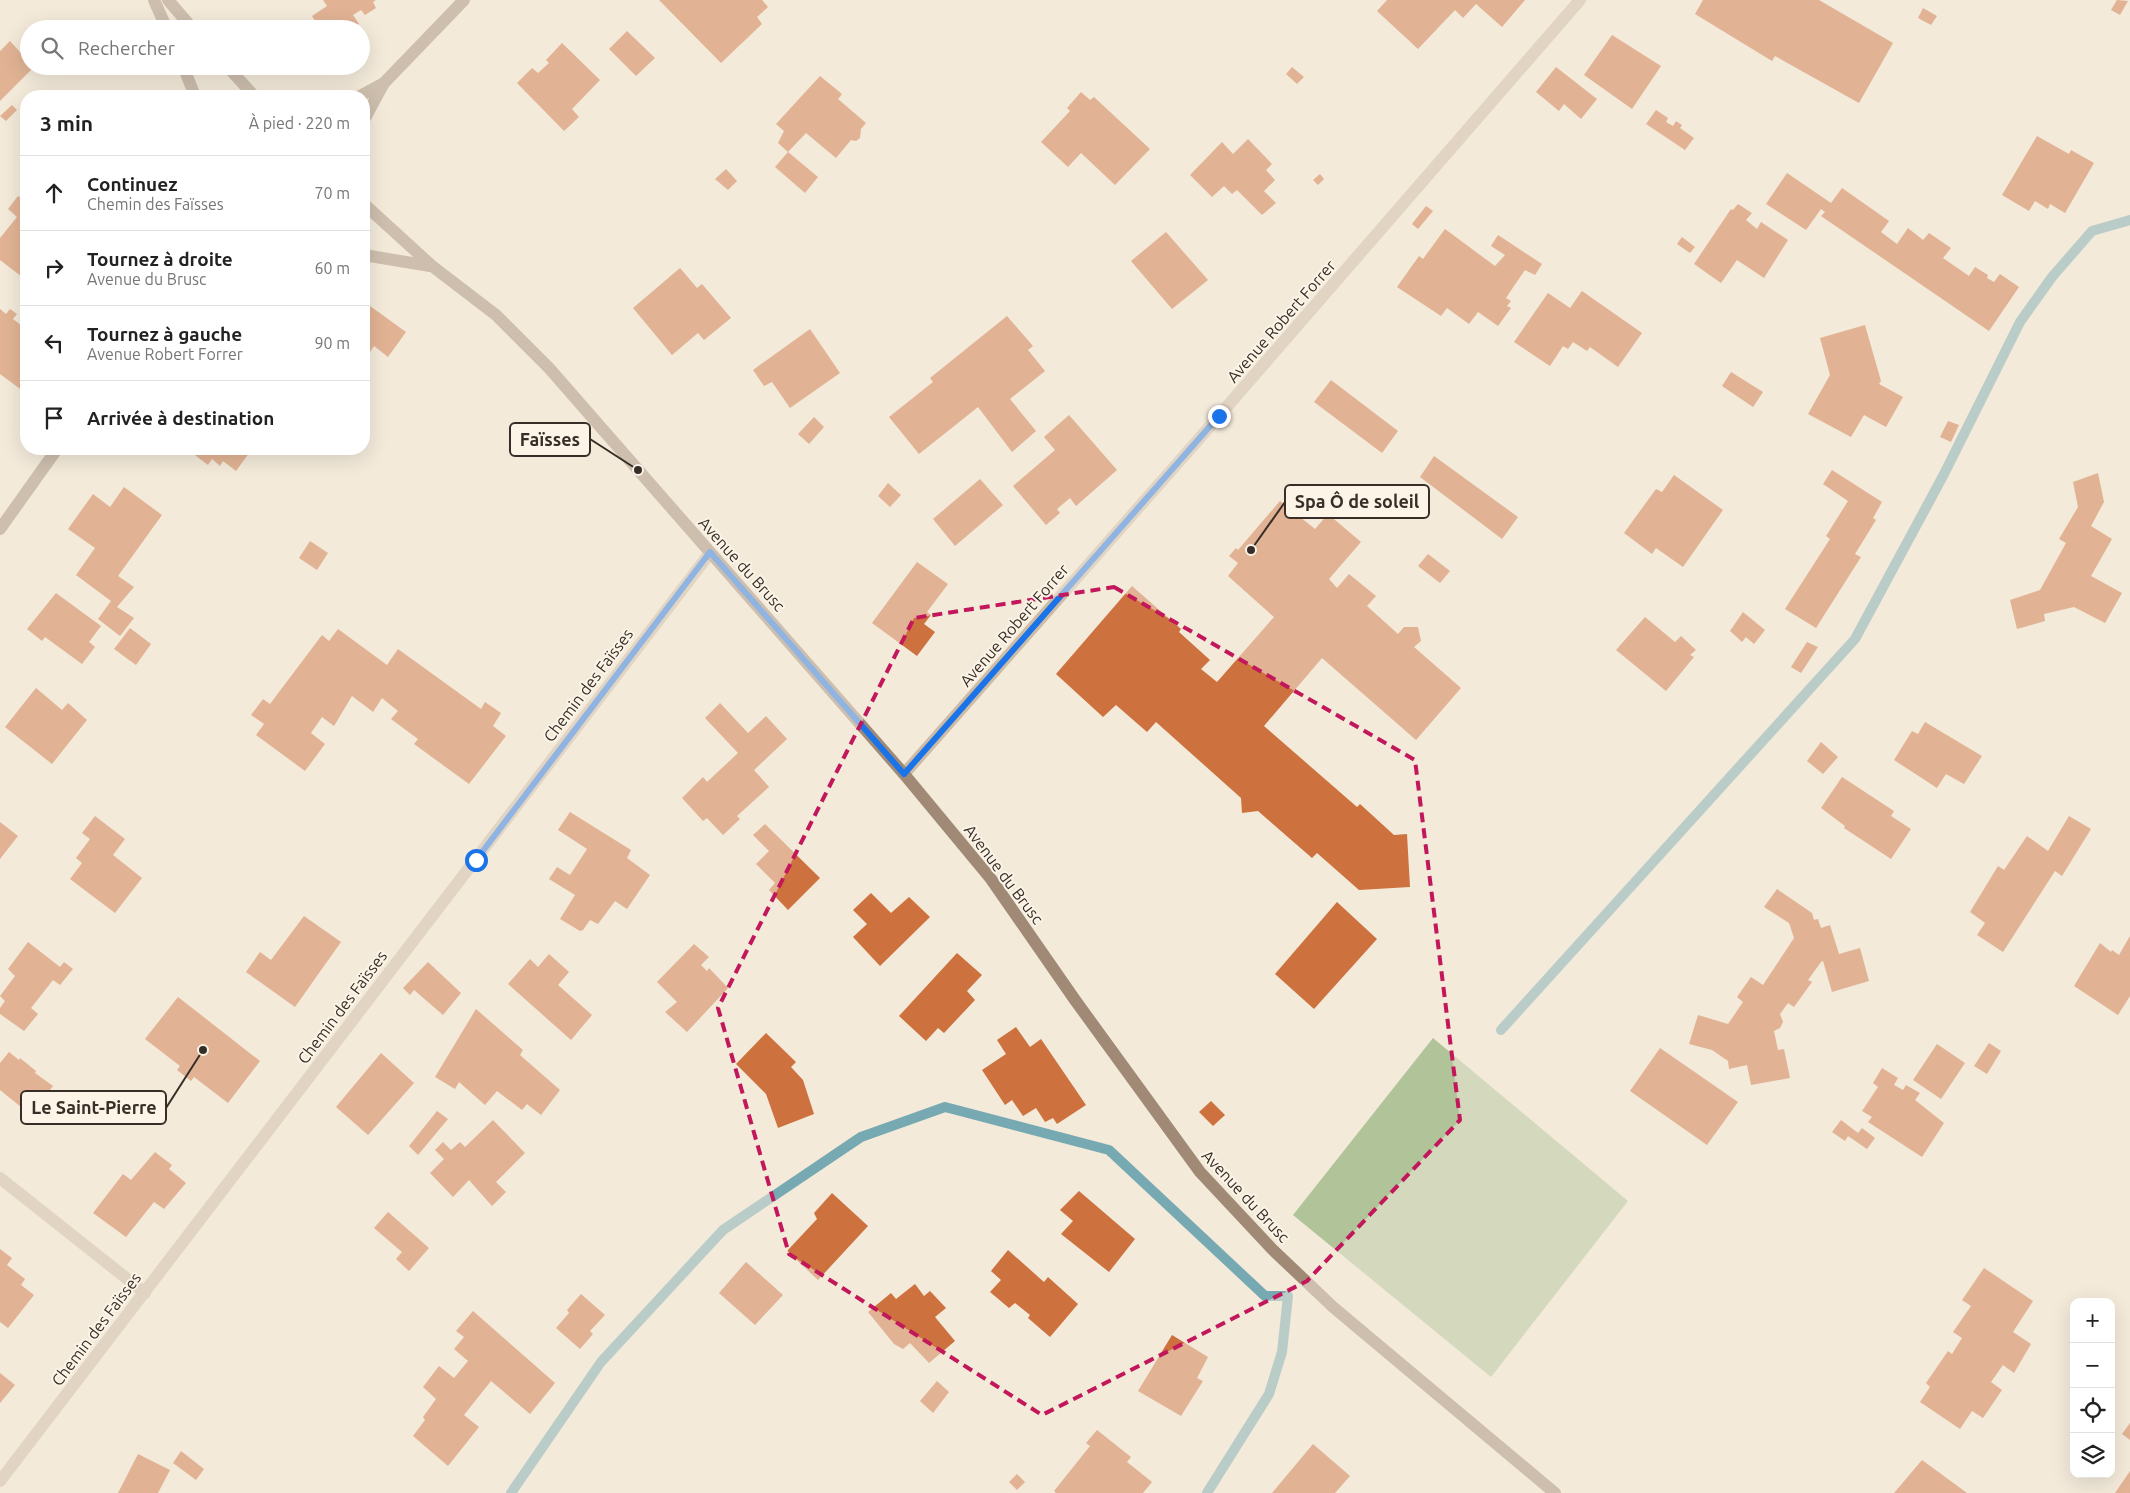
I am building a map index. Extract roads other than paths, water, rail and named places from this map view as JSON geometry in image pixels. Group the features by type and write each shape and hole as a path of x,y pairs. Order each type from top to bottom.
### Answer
{"street":[{"path":"154,0 163,20"},
{"path":"168,0 185,20"},
{"path":"370,109 384,83 464,0"},
{"name":"Avenue Robert Forrer","path":"904,774 1198,440 1580,0"},
{"path":"187,75 193,90"},
{"path":"234,75 248,90"},
{"path":"370,91 384,83"},
{"name":"Avenue du Brusc","path":"370,209 432,266 496,315 549,368 904,774 991,879 1075,1000 1200,1172 1272,1249 1333,1307 1555,1493"},
{"name":"Avenue du Brusc","path":"370,256 432,266"},
{"path":"0,529 53,455"},
{"name":"Chemin des Faïsses","path":"0,1481 710,552"},
{"path":"0,1178 145,1293"}],"waterway":[{"path":"1501,1030 1855,639 1943,476 2020,322 2052,277 2092,231 2130,220"},
{"path":"511,1493 601,1362 723,1230 861,1137 945,1107 1109,1150 1265,1296 1288,1296 1282,1352 1269,1394 1207,1493"}],"place":[{"name":"Faïsses","path":"638,470"},
{"name":"Spa Ô de soleil","path":"1251,550"},
{"name":"Le Saint-Pierre","path":"203,1050"}]}
